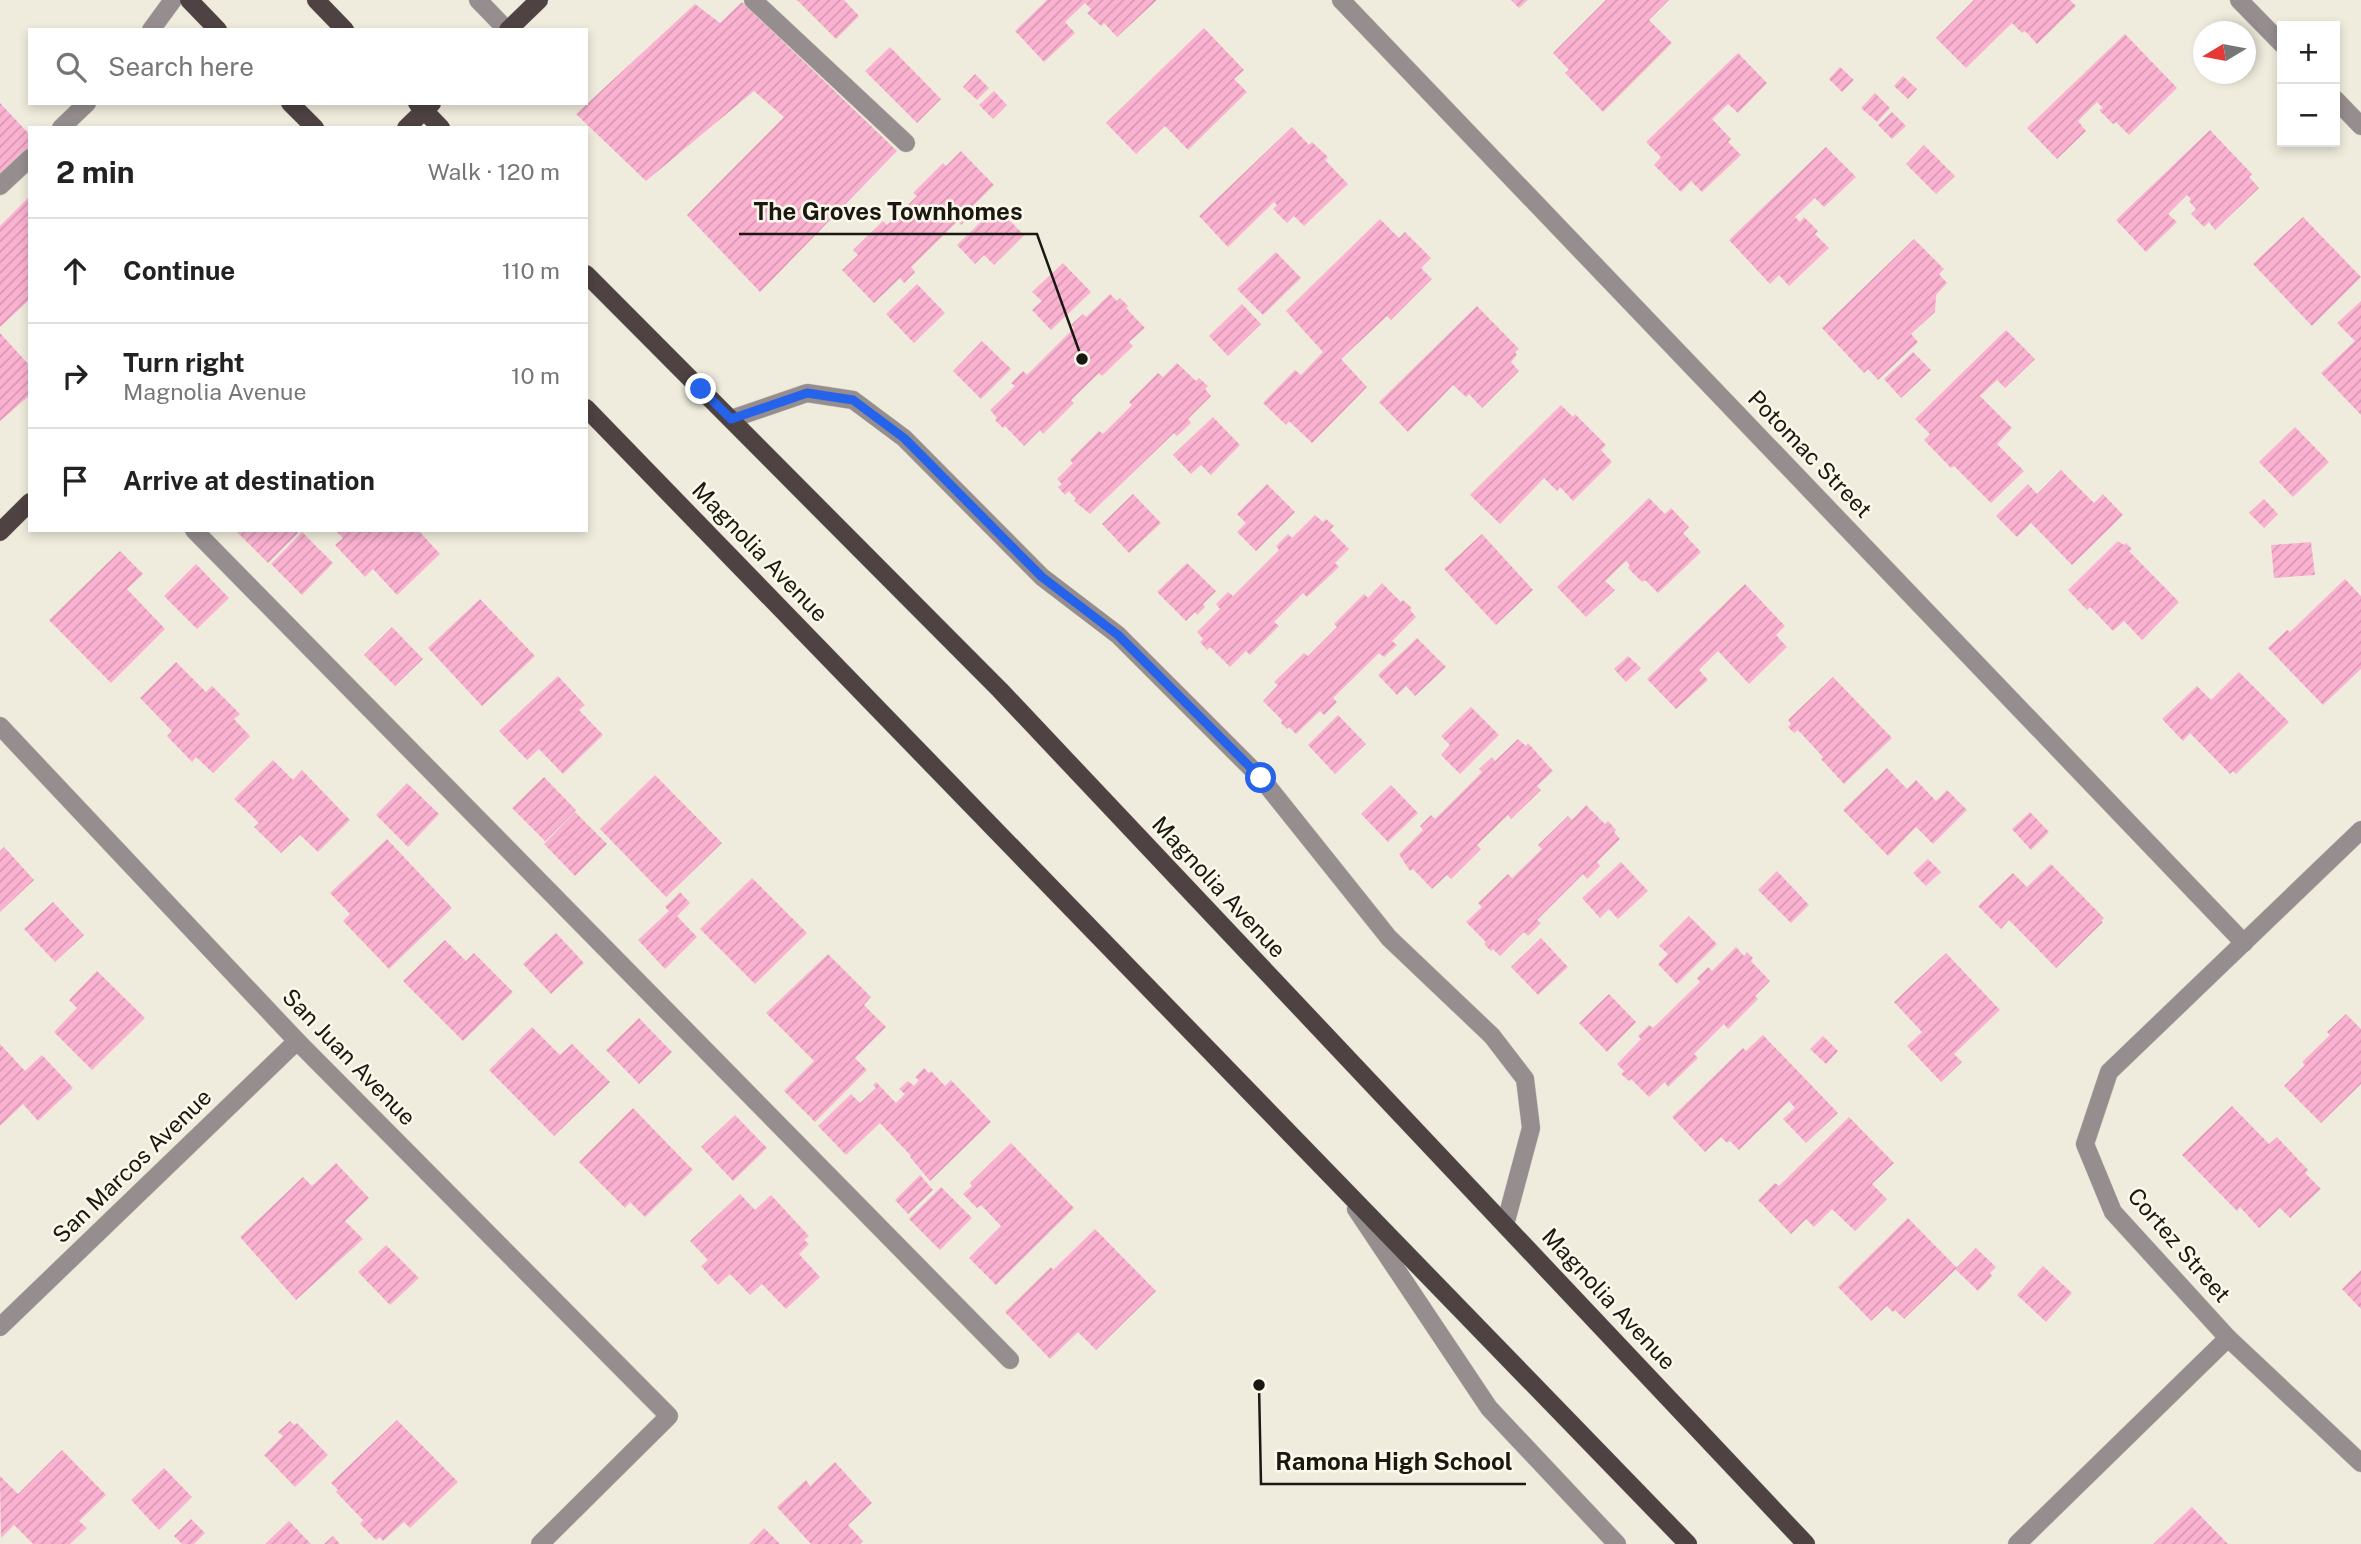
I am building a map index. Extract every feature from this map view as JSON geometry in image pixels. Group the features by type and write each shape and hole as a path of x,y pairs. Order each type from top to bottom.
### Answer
{"main road":[{"path":"189,0 216,28"},
{"path":"316,0 343,28"},
{"path":"510,28 539,0"},
{"path":"292,105 312,126"},
{"path":"408,126 424,106 439,126"},
{"name":"Magnolia Avenue","path":"588,276 1000,690 1806,1544"},
{"name":"Magnolia Avenue","path":"588,410 1688,1544"},
{"path":"0,532 28,504"}],"street":[{"path":"152,28 173,0"},
{"path":"478,0 506,28"},
{"path":"753,0 906,143"},
{"name":"Potomac Street","path":"1341,0 2244,943"},
{"path":"2239,0 2277,39"},
{"path":"2340,104 2361,126"},
{"path":"63,126 85,105"},
{"path":"0,186 28,160"},
{"path":"731,419 807,393 853,400 904,438 1042,577 1118,635 1261,778 1389,939 1492,1037 1525,1079 1531,1128 1505,1225"},
{"path":"196,532 1010,1360"},
{"name":"San Juan Avenue","path":"0,726 297,1041 669,1416 540,1544"},
{"name":"Cortez Street","path":"2017,1544 2228,1338 2113,1212 2085,1144 2109,1072 2361,830"},
{"name":"San Marcos Avenue","path":"0,1327 297,1041"},
{"path":"1344,1191 1489,1408 1617,1544"},
{"path":"2228,1338 2361,1463"}],"building":[{"path":"797,0 844,0 859,16 836,39"},
{"path":"1047,0 1157,0 1117,37 1104,23 1101,26 1087,13 1091,9 1085,3 1065,22 1075,33 1044,62 1015,31"},
{"path":"1511,0 1528,0 1519,8"},
{"path":"1606,0 1669,0 1649,20 1672,43 1603,112 1565,73 1569,70 1553,53"},
{"path":"1974,0 2070,0 2076,6 2037,44 2025,31 2022,33 2012,23 1966,68 1936,38"},
{"path":"742,2 897,151 760,292 687,215 784,117 754,91 646,181 576,114 695,4 720,23"},
{"path":"1204,28 1244,70 1234,79 1247,92 1188,150 1165,126 1136,154 1106,123"},
{"path":"2125,34 2177,88 2129,135 2099,110 2103,108 2097,102 2078,121 2086,131 2057,159 2027,128"},
{"path":"890,47 941,99 917,123 865,71"},
{"path":"1738,53 1767,83 1738,113 1728,104 1712,119 1731,139 1728,142 1741,155 1702,192 1691,181 1681,192 1654,165 1661,157 1646,142"},
{"path":"1840,67 1854,80 1842,92 1829,79"},
{"path":"975,74 989,88 977,100 963,87"},
{"path":"1903,76 1917,89 1908,99 1894,86"},
{"path":"994,91 1007,105 993,119 979,105"},
{"path":"1875,93 1890,108 1877,122 1861,108"},
{"path":"0,103 28,133 28,153 0,180"},
{"path":"1892,112 1906,126 1892,139 1878,125"},
{"path":"1292,127 1309,145 1312,142 1328,157 1325,160 1348,184 1304,226 1294,216 1287,223 1273,209 1277,205 1274,202 1228,247 1199,216"},
{"path":"2210,130 2252,174 2249,177 2259,188 2215,230 2209,222 2204,227 2191,214 2196,209 2187,195 2168,214 2177,222 2146,252 2116,220"},
{"path":"1924,145 1955,176 1936,194 1906,164"},
{"path":"1826,147 1856,177 1824,207 1815,198 1795,217 1800,222 1804,217 1818,231 1815,234 1829,248 1789,286 1779,275 1770,284 1729,240"},
{"path":"961,151 994,185 970,209 974,212 961,225 958,221 911,267 915,272 904,283 900,278 874,303 842,270 858,255 853,250 883,221 887,225 917,196 913,193 943,163 946,166"},
{"path":"28,198 28,301 0,327 0,226"},
{"path":"996,207 1024,235 994,265 984,255 975,264 957,245"},
{"path":"2303,217 2361,277 2312,326 2253,264"},
{"path":"1380,219 1399,238 1405,232 1431,258 1421,268 1432,279 1391,320 1387,316 1341,359 1367,387 1312,443 1289,421 1286,425 1263,403 1295,370 1301,375 1323,352 1286,311"},
{"path":"1914,239 1944,269 1939,274 1947,283 1936,295 1935,312 1911,334 1918,342 1878,380 1868,369 1864,373 1822,328"},
{"path":"1276,252 1301,278 1263,315 1237,289"},
{"path":"1063,263 1091,292 1051,330 1032,310 1042,301 1032,292"},
{"path":"917,284 945,313 914,343 886,314"},
{"path":"1110,294 1117,301 1120,298 1145,328 1129,342 1133,346 1102,376 1099,373 1071,400 1074,403 1043,434 1040,430 1024,446 1005,426 1003,428 995,420 997,418 990,410 1015,386 1011,383 1023,371 1027,375 1074,328 1071,325 1083,314 1086,317"},
{"path":"2361,301 2361,415 2321,373 2355,341 2337,323"},
{"path":"1242,304 1261,324 1228,356 1209,336"},
{"path":"1477,306 1519,349 1511,362 1519,371 1482,408 1469,394 1466,397 1453,385 1408,432 1379,402"},
{"path":"2006,330 2035,359 2005,388 1997,380 1980,396 2012,428 1997,444 2024,471 1991,503 1924,440 1930,434 1915,419"},
{"path":"0,333 28,364 28,397 0,421"},
{"path":"982,341 1011,369 981,399 953,371"},
{"path":"1913,352 1931,370 1901,398 1884,379"},
{"path":"1177,363 1196,381 1199,378 1208,386 1205,389 1211,396 1188,419 1191,423 1177,436 1174,433 1090,514 1074,501 1076,499 1069,491 1065,495 1058,487 1062,484 1057,479 1073,463 1070,460 1099,431 1103,434 1132,405 1129,402 1158,373 1163,377"},
{"path":"1561,405 1573,417 1575,414 1606,445 1601,450 1612,462 1573,501 1560,487 1557,491 1544,478 1500,524 1470,495"},
{"path":"1213,417 1240,445 1211,475 1201,465 1191,474 1173,455"},
{"path":"2295,427 2329,462 2293,497 2259,462"},
{"path":"2061,470 2094,503 2103,494 2123,515 2072,565 2031,523 2017,537 1996,516 2028,484 2037,494"},
{"path":"1267,484 1295,512 1256,551 1237,532 1246,523 1237,514"},
{"path":"1133,494 1161,523 1129,553 1102,524"},
{"path":"1649,498 1665,514 1671,508 1689,527 1683,533 1701,552 1658,593 1628,568 1630,565 1626,561 1605,581 1615,590 1586,617 1557,587"},
{"path":"2264,499 2278,514 2264,528 2249,513"},
{"path":"1315,515 1334,526 1330,530 1349,549 1335,563 1339,567 1307,597 1303,593 1274,622 1279,626 1250,655 1246,651 1230,667 1210,647 1207,650 1200,642 1203,639 1197,632 1220,609 1216,604 1228,592 1233,596 1279,550 1276,546 1288,534 1292,538"},
{"path":"237,532 297,532 268,563"},
{"path":"302,532 333,563 302,595 271,564"},
{"path":"337,532 420,532 440,554 397,595 373,569 365,577 335,545 343,538"},
{"path":"1482,534 1533,590 1496,625 1444,569"},
{"path":"2118,541 2124,545 2126,543 2132,549 2129,551 2179,602 2142,640 2124,621 2113,631 2090,607 2087,610 2068,590"},
{"path":"2311,542 2315,575 2274,578 2271,545"},
{"path":"120,551 143,574 127,589 165,629 111,683 49,620"},
{"path":"1187,563 1216,591 1203,604 1205,607 1197,615 1195,612 1186,621 1157,592"},
{"path":"196,564 229,598 197,629 164,596"},
{"path":"2345,579 2361,596 2361,669 2323,705 2268,648 2287,630 2290,632"},
{"path":"1382,583 1401,602 1403,600 1412,608 1410,610 1416,617 1392,641 1397,645 1384,657 1379,653 1333,698 1337,702 1324,715 1320,711 1296,734 1289,727 1287,729 1263,701 1278,685 1274,682 1304,653 1308,656 1337,627 1334,624 1364,594 1368,598"},
{"path":"1745,584 1785,626 1776,635 1787,647 1749,684 1718,651 1699,670 1708,680 1676,709 1647,679"},
{"path":"480,599 535,656 482,706 428,648"},
{"path":"392,627 423,659 395,686 364,655"},
{"path":"1417,638 1446,667 1415,696 1406,686 1397,695 1378,675"},
{"path":"1628,656 1641,668 1626,682 1614,669"},
{"path":"176,662 206,692 212,686 240,714 234,719 250,736 213,773 196,757 192,762 167,736 172,731 140,698"},
{"path":"2239,672 2289,722 2236,774 2233,771 2230,774 2190,733 2183,741 2162,719 2197,686 2211,700"},
{"path":"558,676 585,705 579,710 603,735 563,774 539,749 527,760 499,731"},
{"path":"1833,677 1892,738 1844,784 1798,730 1794,733 1788,727 1791,724 1788,720"},
{"path":"1471,707 1499,735 1460,774 1441,755 1450,745 1441,736"},
{"path":"1338,715 1366,744 1335,774 1308,745"},
{"path":"1518,739 1526,746 1528,743 1553,771 1537,786 1541,790 1511,819 1508,815 1477,845 1481,849 1451,879 1447,875 1432,889 1413,869 1410,871 1399,854 1423,830 1420,826 1431,815 1435,819 1482,772 1479,769 1492,757 1495,761"},
{"path":"273,760 293,780 302,770 350,820 318,852 300,835 281,853 254,827 259,823 234,799"},
{"path":"1887,768 1907,789 1916,780 1936,801 1947,790 1967,810 1933,844 1916,827 1888,856 1843,810"},
{"path":"655,775 722,843 666,897 600,829"},
{"path":"544,777 576,810 545,841 512,808"},
{"path":"407,783 439,814 408,847 376,815"},
{"path":"1391,785 1418,813 1388,842 1361,814"},
{"path":"1586,805 1605,824 1608,821 1620,839 1597,862 1600,866 1587,879 1583,874 1537,920 1541,923 1528,936 1524,932 1500,956 1493,949 1491,951 1466,922 1482,907 1478,903 1508,874 1512,878 1542,849 1538,845 1568,816 1572,820"},
{"path":"575,812 607,844 575,876 544,844"},
{"path":"2030,812 2049,832 2031,850 2012,829"},
{"path":"387,839 452,908 389,969 343,921 350,914 330,893"},
{"path":"4,847 34,880 0,912 0,851"},
{"path":"1928,859 1941,872 1926,886 1913,873"},
{"path":"1621,862 1648,891 1618,919 1609,909 1600,918 1582,898"},
{"path":"2051,864 2104,918 2056,968 2009,920 2001,929 1978,906 2013,873 2027,887"},
{"path":"1777,871 1809,905 1791,923 1758,890"},
{"path":"752,878 807,933 755,984 700,929"},
{"path":"680,892 690,903 677,916 697,937 665,969 638,940 669,911 665,907"},
{"path":"53,902 84,935 55,962 24,929"},
{"path":"1689,916 1717,944 1677,984 1658,964 1668,954 1659,946"},
{"path":"556,933 584,963 551,994 523,964"},
{"path":"1541,938 1568,967 1538,995 1511,967"},
{"path":"445,940 466,961 474,953 513,992 463,1041 403,981"},
{"path":"1736,947 1744,956 1747,952 1753,958 1751,961 1770,981 1755,996 1758,999 1728,1029 1724,1024 1694,1054 1698,1058 1668,1087 1665,1082 1649,1097 1631,1079 1629,1081 1621,1074 1624,1071 1617,1064 1641,1039 1638,1036 1649,1025 1653,1028 1700,982 1697,978 1708,967 1712,971"},
{"path":"1946,953 2000,1010 1954,1054 1962,1062 1941,1082 1907,1046 1922,1032 1894,1002"},
{"path":"828,954 871,997 864,1005 886,1027 855,1058 867,1070 815,1122 784,1091 814,1061 766,1013"},
{"path":"97,971 145,1018 92,1070 54,1032 77,1008 69,1000"},
{"path":"1609,994 1636,1022 1607,1052 1579,1023"},
{"path":"2346,1014 2361,1029 2361,1084 2321,1123 2284,1086 2305,1065 2302,1062 2330,1035 2327,1032"},
{"path":"639,1018 672,1052 639,1084 606,1050"},
{"path":"532,1027 560,1055 572,1044 610,1082 554,1136 489,1070"},
{"path":"1763,1035 1838,1113 1806,1143 1783,1119 1795,1108 1789,1101 1739,1150 1721,1137 1705,1152 1672,1117 1743,1048 1746,1051"},
{"path":"1823,1036 1838,1051 1826,1064 1810,1049"},
{"path":"0,1044 25,1071 42,1055 73,1088 38,1121 23,1104 0,1126"},
{"path":"924,1068 929,1073 931,1071 945,1086 951,1080 991,1122 930,1181 880,1123 846,1155 818,1126 851,1094 860,1103 876,1088 873,1085 876,1082 896,1103 905,1094 899,1089 908,1081 914,1086 919,1080 915,1077"},
{"path":"2232,1106 2269,1144 2277,1137 2308,1170 2305,1173 2321,1189 2290,1218 2280,1208 2259,1228 2240,1207 2237,1211 2182,1155"},
{"path":"633,1108 693,1170 645,1217 630,1202 625,1208 579,1162"},
{"path":"735,1115 767,1148 733,1181 701,1147"},
{"path":"1849,1117 1894,1163 1872,1184 1887,1199 1855,1231 1832,1209 1814,1227 1806,1219 1791,1234 1758,1200 1775,1183 1779,1186"},
{"path":"1011,1143 1074,1208 996,1285 969,1258 1001,1226 981,1205 977,1208 963,1194 972,1186 970,1183"},
{"path":"336,1163 369,1198 345,1221 363,1239 296,1300 240,1237 303,1177 312,1186"},
{"path":"920,1175 933,1190 908,1214 895,1200"},
{"path":"941,1187 972,1218 940,1250 909,1219"},
{"path":"740,1194 755,1210 771,1195 809,1236 804,1240 809,1244 799,1254 820,1277 786,1309 762,1284 750,1295 730,1274 718,1285 701,1266 708,1260 690,1241"},
{"path":"1908,1218 1957,1268 1904,1319 1887,1306 1871,1321 1838,1287"},
{"path":"1095,1229 1156,1291 1096,1350 1078,1332 1050,1359 1005,1312"},
{"path":"386,1245 419,1278 390,1305 358,1272"},
{"path":"1976,1248 1996,1267 1990,1273 1992,1276 1978,1291 1955,1269"},
{"path":"2043,1266 2072,1293 2046,1322 2017,1295"},
{"path":"2361,1270 2361,1309 2342,1289"},
{"path":"397,1420 458,1482 410,1528 404,1522 383,1541 380,1537 376,1540 360,1524 363,1520 336,1492 338,1490 331,1483"},
{"path":"290,1421 294,1425 297,1423 328,1455 295,1487 264,1455 283,1436 278,1432"},
{"path":"62,1450 106,1495 79,1521 87,1528 70,1544 33,1544 14,1525 1,1538 0,1476 18,1494"},
{"path":"835,1462 872,1503 848,1525 863,1541 860,1544 811,1544 777,1507 806,1480 810,1486"},
{"path":"164,1468 192,1497 159,1530 131,1500"},
{"path":"2192,1507 2228,1544 2153,1544"},
{"path":"191,1519 205,1533 194,1544 182,1544 174,1536"},
{"path":"289,1521 311,1544 265,1544"},
{"path":"764,1528 780,1544 749,1544"},
{"path":"333,1536 340,1544 324,1544"}],"place":[{"name":"The Groves Townhomes","path":"1082,359"},
{"name":"Ramona High School","path":"1259,1385"}],"route":[{"path":"701,389 731,419 807,393 853,400 904,438 1042,577 1118,635 1261,778"}]}
